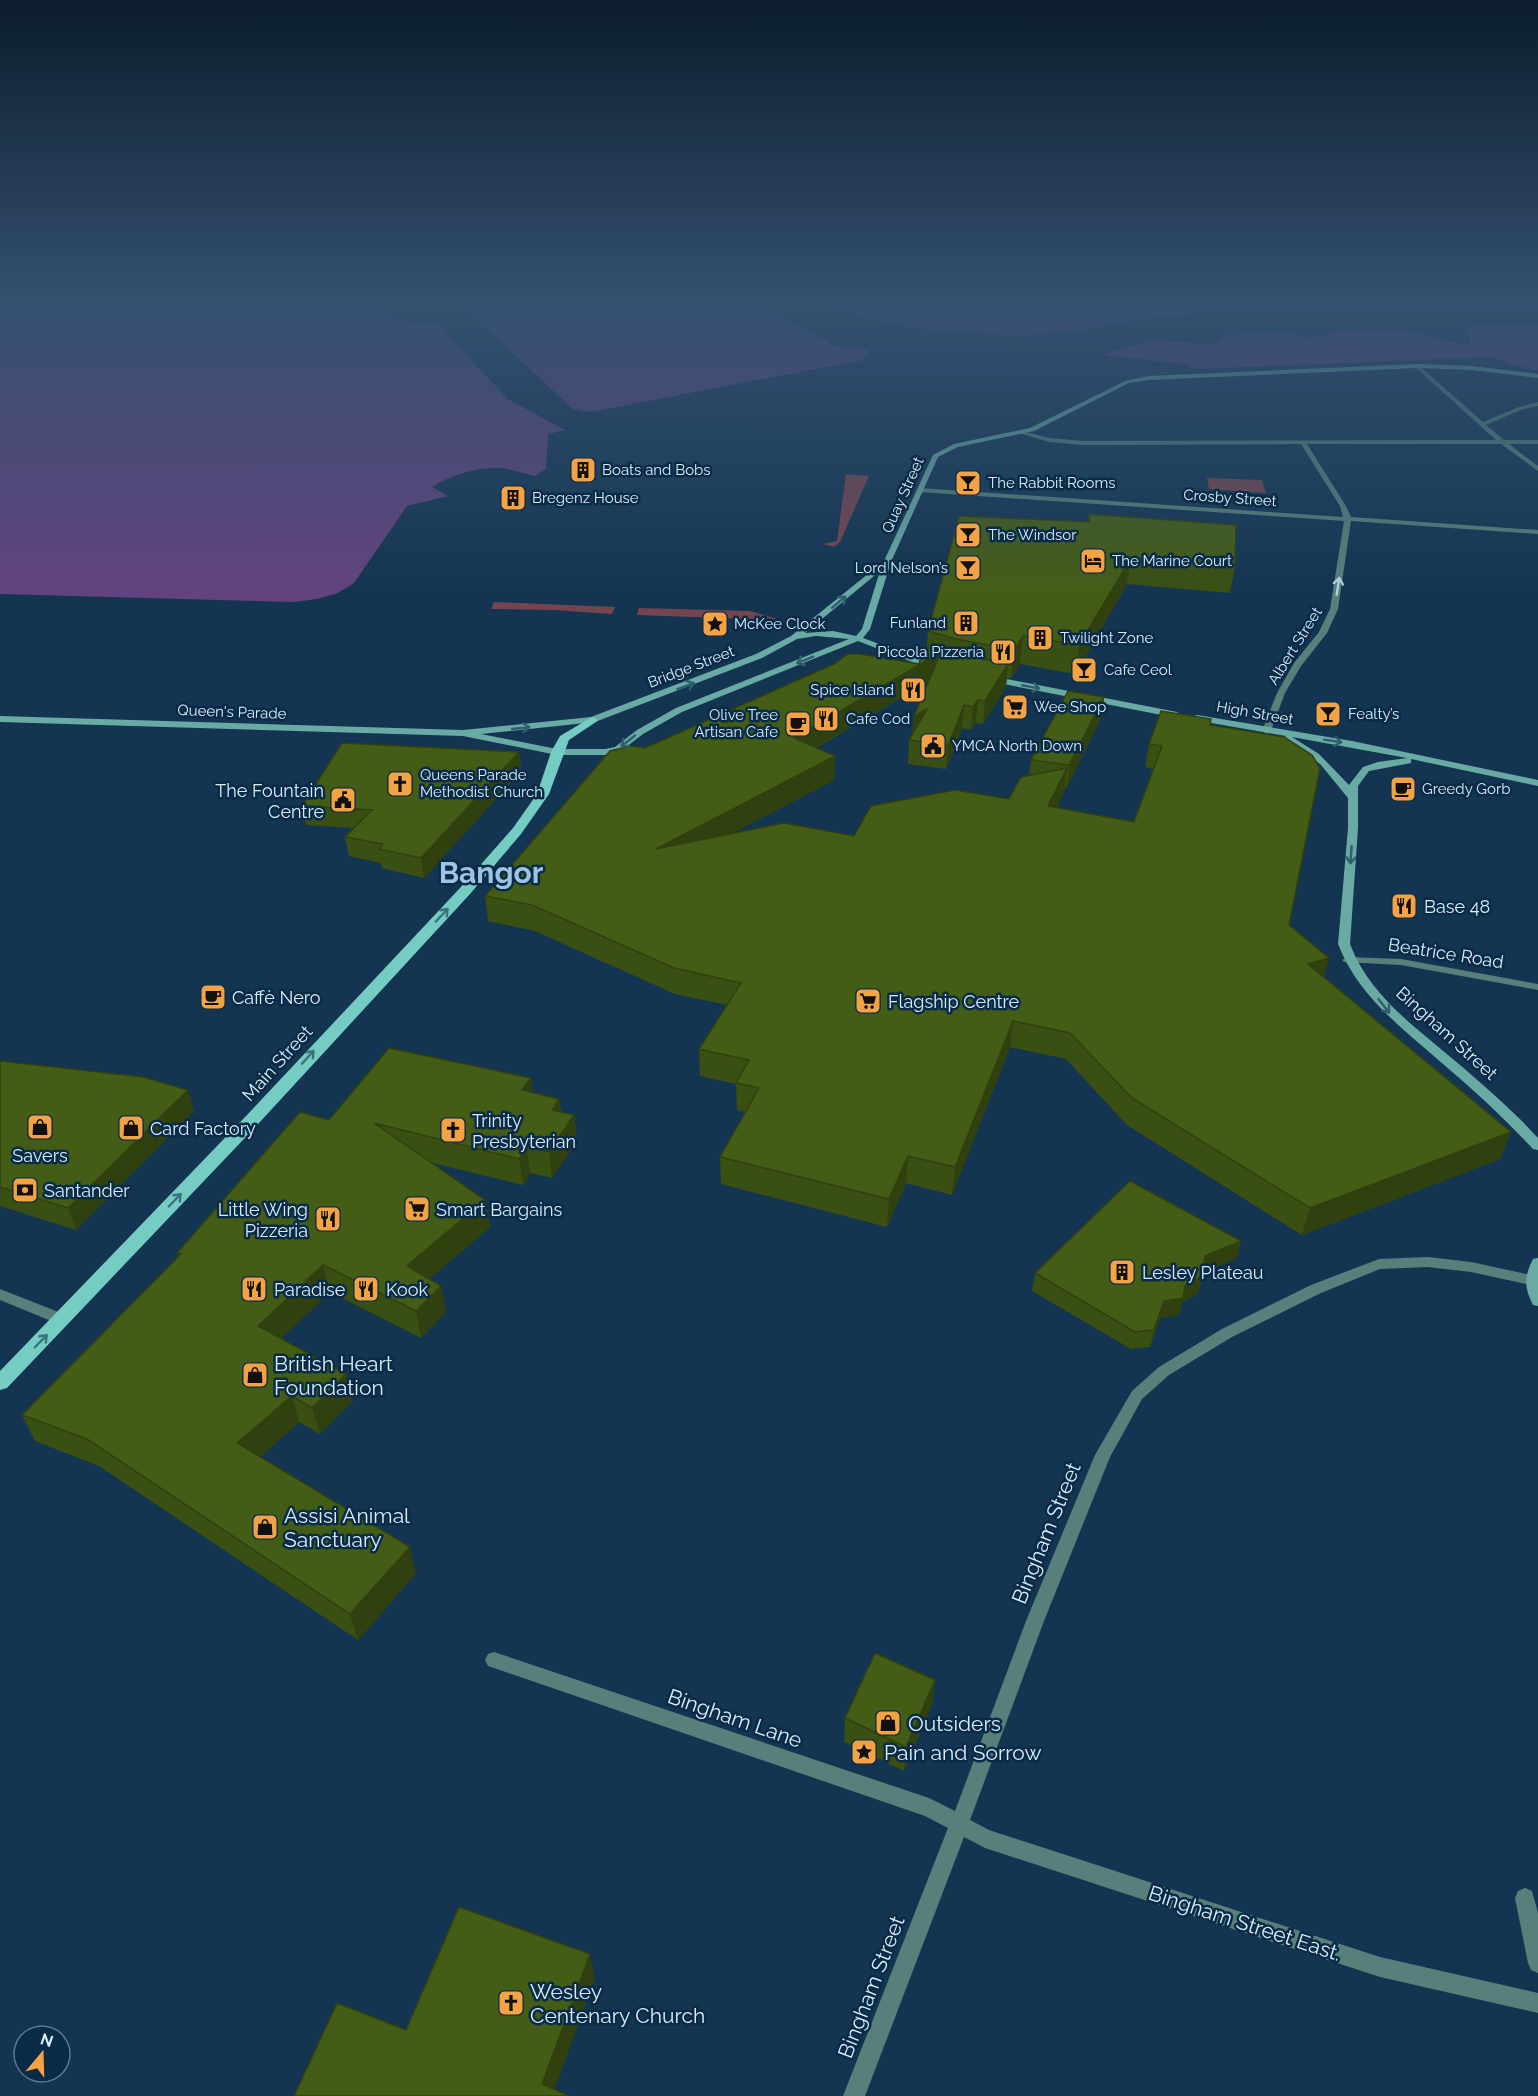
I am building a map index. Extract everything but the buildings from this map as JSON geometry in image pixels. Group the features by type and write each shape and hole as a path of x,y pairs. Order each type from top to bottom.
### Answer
{"main road":[{"name":"Main Street","path":"0,1383 253,1119 465,891 517,831 543,794 564,738 592,720"}],"street":[{"name":"Quay Street","path":"887,562 931,461 943,451 975,441 1022,433 1043,426 1097,398"},
{"path":"1453,398 1502,442 1538,469"},
{"path":"1483,424 1521,408 1538,404"},
{"path":"1022,433 1049,440 1083,443 1538,442"},
{"path":"1303,443 1343,506 1348,520"},
{"name":"Crosby Street","path":"920,490 1538,532"},
{"name":"Albert Street","path":"1271,732 1281,693 1297,665 1323,633 1334,609 1348,520"},
{"path":"859,638 866,629 887,562"},
{"name":"Bridge Street","path":"463,733 592,720 714,675 794,638 887,562"},
{"path":"794,638 818,633 859,638 910,660 946,670"},
{"name":"Bridge Street","path":"557,752 588,753 618,749 640,732 680,710 859,638"},
{"name":"High Street","path":"976,676 1271,732 1352,744 1538,783"},
{"name":"Queen's Parade","path":"0,719 463,733"},
{"path":"1271,732 1299,744 1323,760 1352,797"},
{"path":"463,733 557,752"},
{"path":"1348,960 1344,944 1353,828 1353,786 1366,769 1398,761 1424,760"},
{"name":"Beatrice Road","path":"1348,960 1401,962 1538,987"},
{"name":"Bingham Street","path":"1348,960 1392,1015 1513,1119 1538,1146"},
{"name":"Bingham Street","path":"854,2096 1035,1620 1103,1455 1137,1395 1164,1371 1227,1333 1317,1290 1379,1264 1428,1262 1471,1267 1531,1280"},
{"path":"1538,1263 1531,1280 1538,1302"},
{"path":"0,1294 61,1319"},
{"name":"Bingham Lane","path":"494,1660 929,1808 958,1825"},
{"name":"Bingham Street East.","path":"958,1825 985,1838 1380,1967 1538,2003"},
{"path":"1525,1898 1538,1964"}],"shaded area":[{"path":"0,398 507,398 566,430 548,434 546,469 535,476 508,469 479,469 449,478 432,487 448,496 407,506 354,583 338,593 294,602 0,594"},
{"path":"560,398 664,398 590,412 573,410"},
{"path":"846,474 869,476 840,542 834,547 823,544 837,541"},
{"path":"1207,478 1262,480 1266,493 1209,489"},
{"path":"494,602 615,607 612,614 491,609"},
{"path":"639,608 750,611 780,620 637,615"}],"pier":[{"path":"513,398 568,428 565,430 508,399"},
{"path":"557,398 561,398 573,409 590,412 587,415 572,412"}],"place":[{"name":"Boats and Bobs","path":"583,470"},
{"name":"The Rabbit Rooms","path":"968,483"},
{"name":"Bregenz House","path":"513,498"},
{"name":"The Windsor","path":"968,535"},
{"name":"The Marine Court","path":"1093,561"},
{"name":"Lord Nelson’s","path":"968,568"},
{"name":"Funland","path":"966,623"},
{"name":"McKee Clock","path":"715,624"},
{"name":"Twilight Zone","path":"1040,638"},
{"name":"Piccola Pizzeria","path":"1003,652"},
{"name":"Cafe Ceol","path":"1084,670"},
{"name":"Spice Island","path":"913,690"},
{"name":"Wee Shop","path":"1015,707"},
{"name":"Fealty’s","path":"1328,714"},
{"name":"Cafe Cod","path":"826,719"},
{"name":"Olive Tree Artisan Cafe","path":"798,724"},
{"name":"YMCA North Down","path":"933,746"},
{"name":"Queens Parade Methodist Church","path":"400,784"},
{"name":"Greedy Gorb","path":"1403,789"},
{"name":"The Fountain Centre","path":"343,800"},
{"name":"Base 48","path":"1404,906"},
{"name":"Caffè Nero","path":"213,997"},
{"name":"Flagship Centre","path":"868,1001"},
{"name":"Savers","path":"40,1127"},
{"name":"Card Factory","path":"131,1128"},
{"name":"Trinity Presbyterian","path":"453,1130"},
{"name":"Santander","path":"25,1190"},
{"name":"Smart Bargains","path":"417,1209"},
{"name":"Little Wing Pizzeria","path":"328,1219"},
{"name":"Lesley Plateau","path":"1122,1272"},
{"name":"Paradise","path":"254,1289"},
{"name":"Kook","path":"366,1289"},
{"name":"British Heart Foundation","path":"255,1375"},
{"name":"Assisi Animal Sanctuary","path":"265,1527"},
{"name":"Outsiders","path":"888,1723"},
{"name":"Pain and Sorrow","path":"864,1752"},
{"name":"Wesley Centenary Church","path":"511,2003"}],"district":[{"name":"Bangor","path":"491,872"}]}
